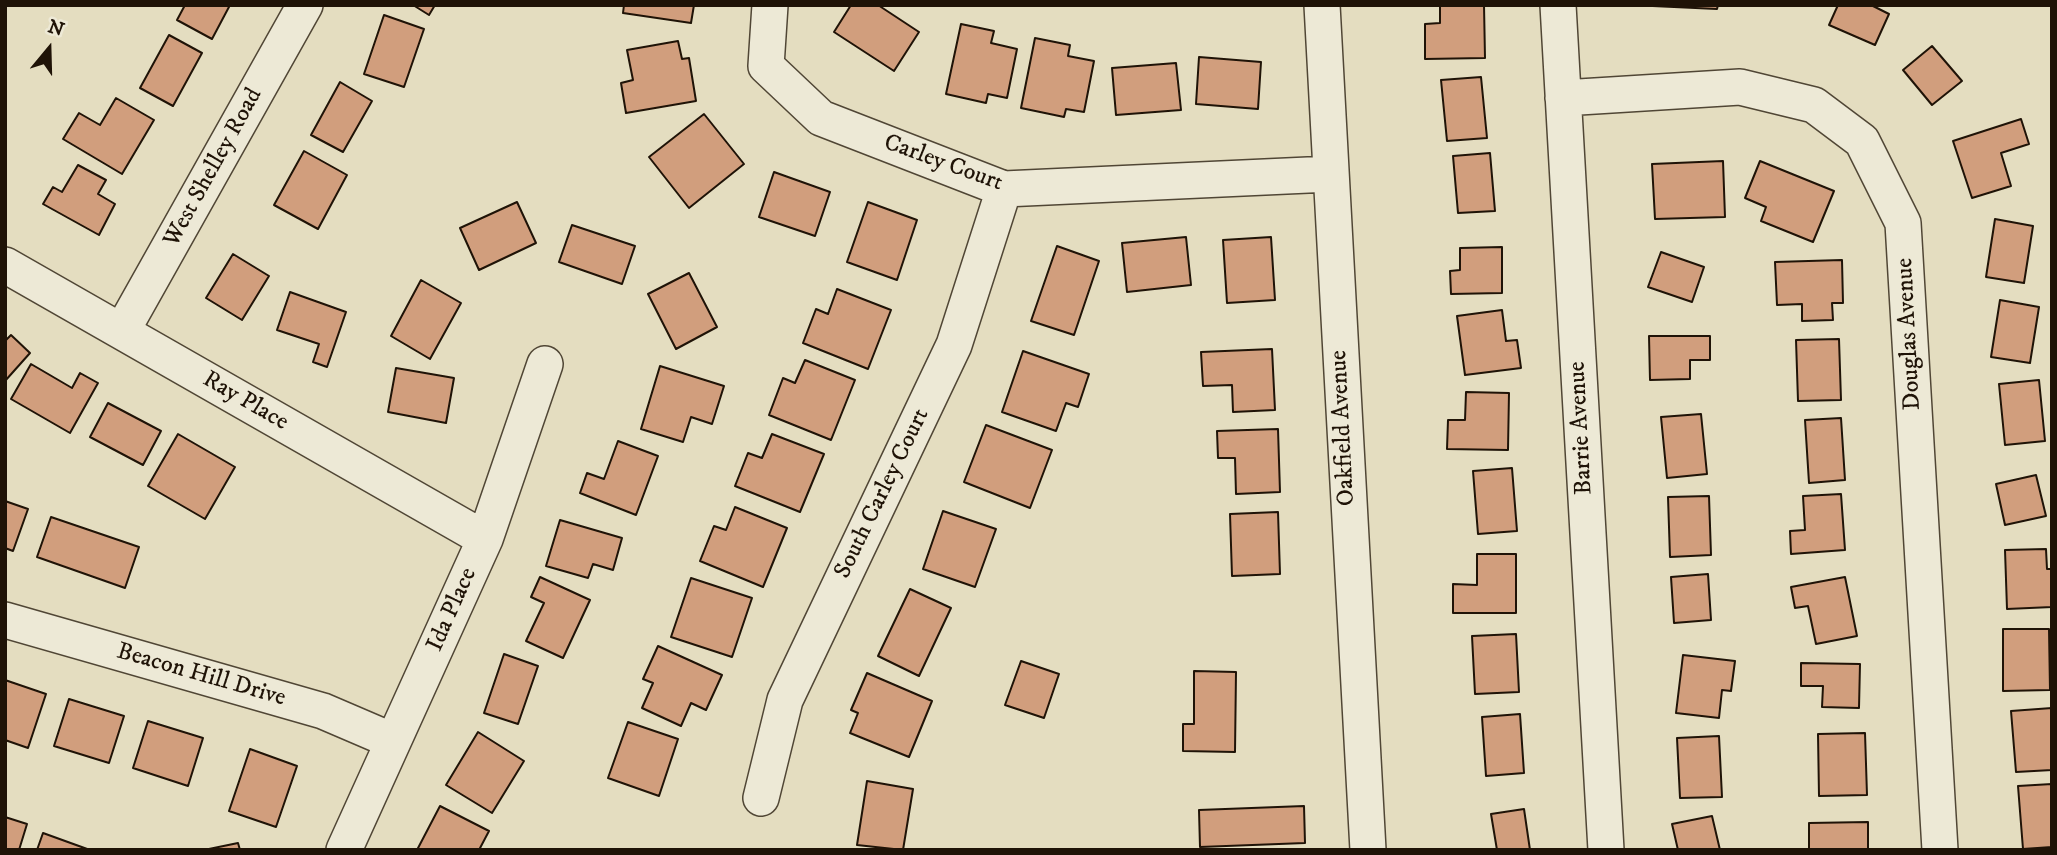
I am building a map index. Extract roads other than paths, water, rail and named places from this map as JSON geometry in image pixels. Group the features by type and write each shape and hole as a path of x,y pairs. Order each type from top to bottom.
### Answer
{"street":[{"name":"West Shelley Road","path":"122,331 305,5"},
{"name":"Carley Court","path":"770,5 766,66 821,118 1004,189 1330,174"},
{"name":"Oakfield Avenue","path":"1322,5 1368,850"},
{"name":"Barrie Avenue","path":"1558,5 1606,850"},
{"name":"Douglas Avenue","path":"1563,98 1740,88 1814,104 1862,141 1903,223 1940,850"},
{"name":"South Carley Court","path":"761,798 785,700 954,345 1004,189"},
{"name":"Ray Place","path":"5,265 485,539"},
{"name":"Ida Place","path":"344,850 485,539 545,364"},
{"name":"Beacon Hill Drive","path":"5,620 323,711 393,741"}]}
